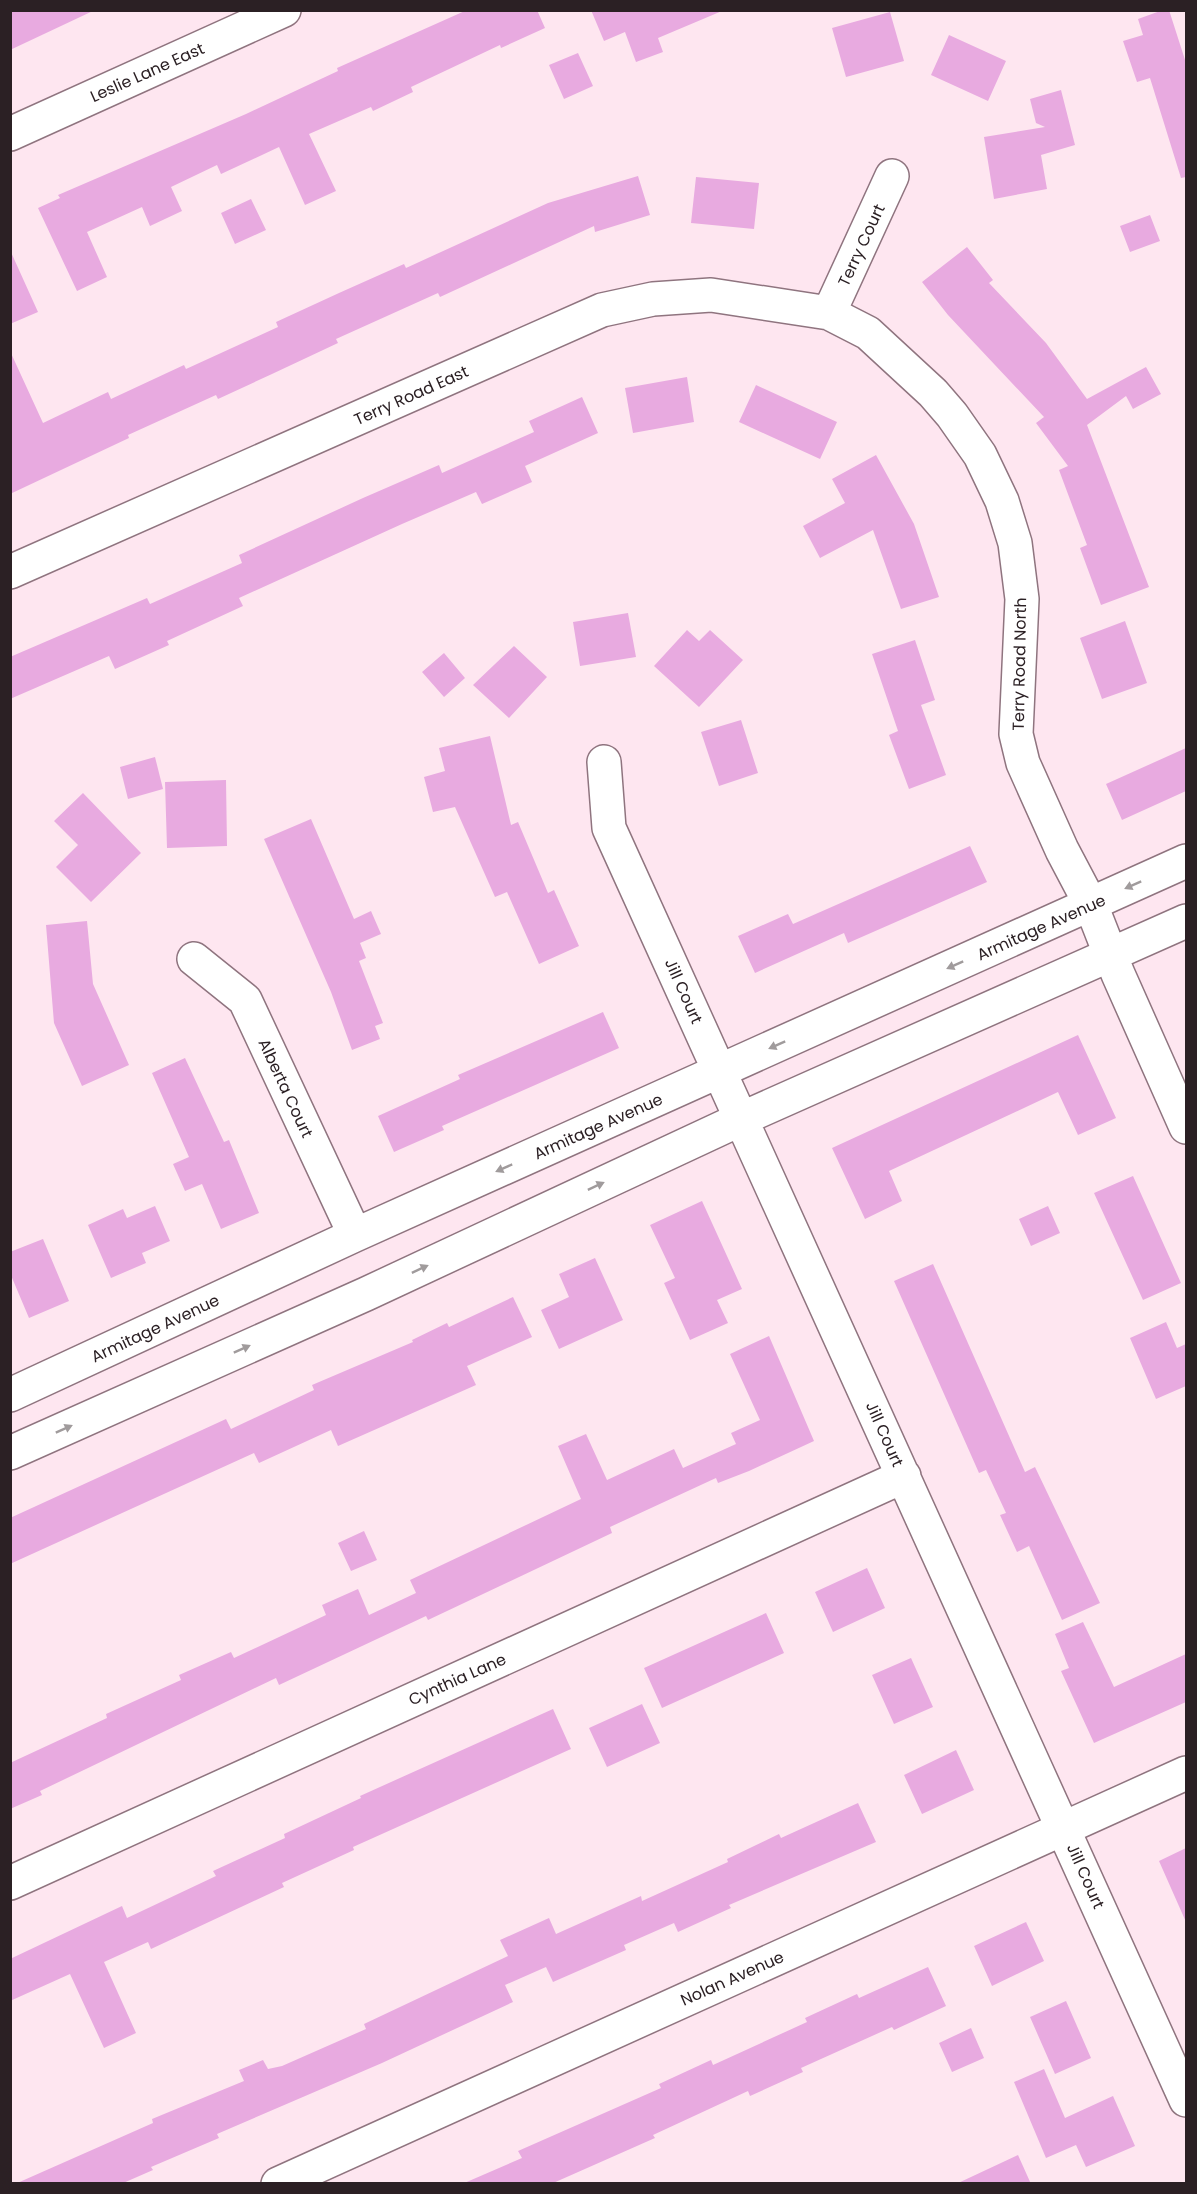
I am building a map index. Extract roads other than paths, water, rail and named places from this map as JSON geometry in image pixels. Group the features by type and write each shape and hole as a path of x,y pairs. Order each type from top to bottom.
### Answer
{"street":[{"name":"Leslie Lane East","path":"10,134 284,10"},
{"name":"Terry Court","path":"829,313 892,176"},
{"name":"Terry Road East","path":"10,572 602,310 653,299 711,295 763,301 829,313"},
{"name":"Terry Road North","path":"829,313 868,333 933,393 980,455 1002,501 1015,543 1022,599 1016,734 1023,763 1062,850 1090,904 1186,1126"},
{"name":"Jill Court","path":"604,762 609,828 1186,2100"},
{"name":"Armitage Avenue","path":"10,1395 355,1235 1186,861"},
{"path":"11,1450 366,1294 741,1119 1186,921"},
{"name":"Alberta Court","path":"194,958 244,1000 355,1235"},
{"name":"Cynthia Lane","path":"10,1882 904,1476"},
{"name":"Nolan Avenue","path":"278,2184 1186,1773"}]}
